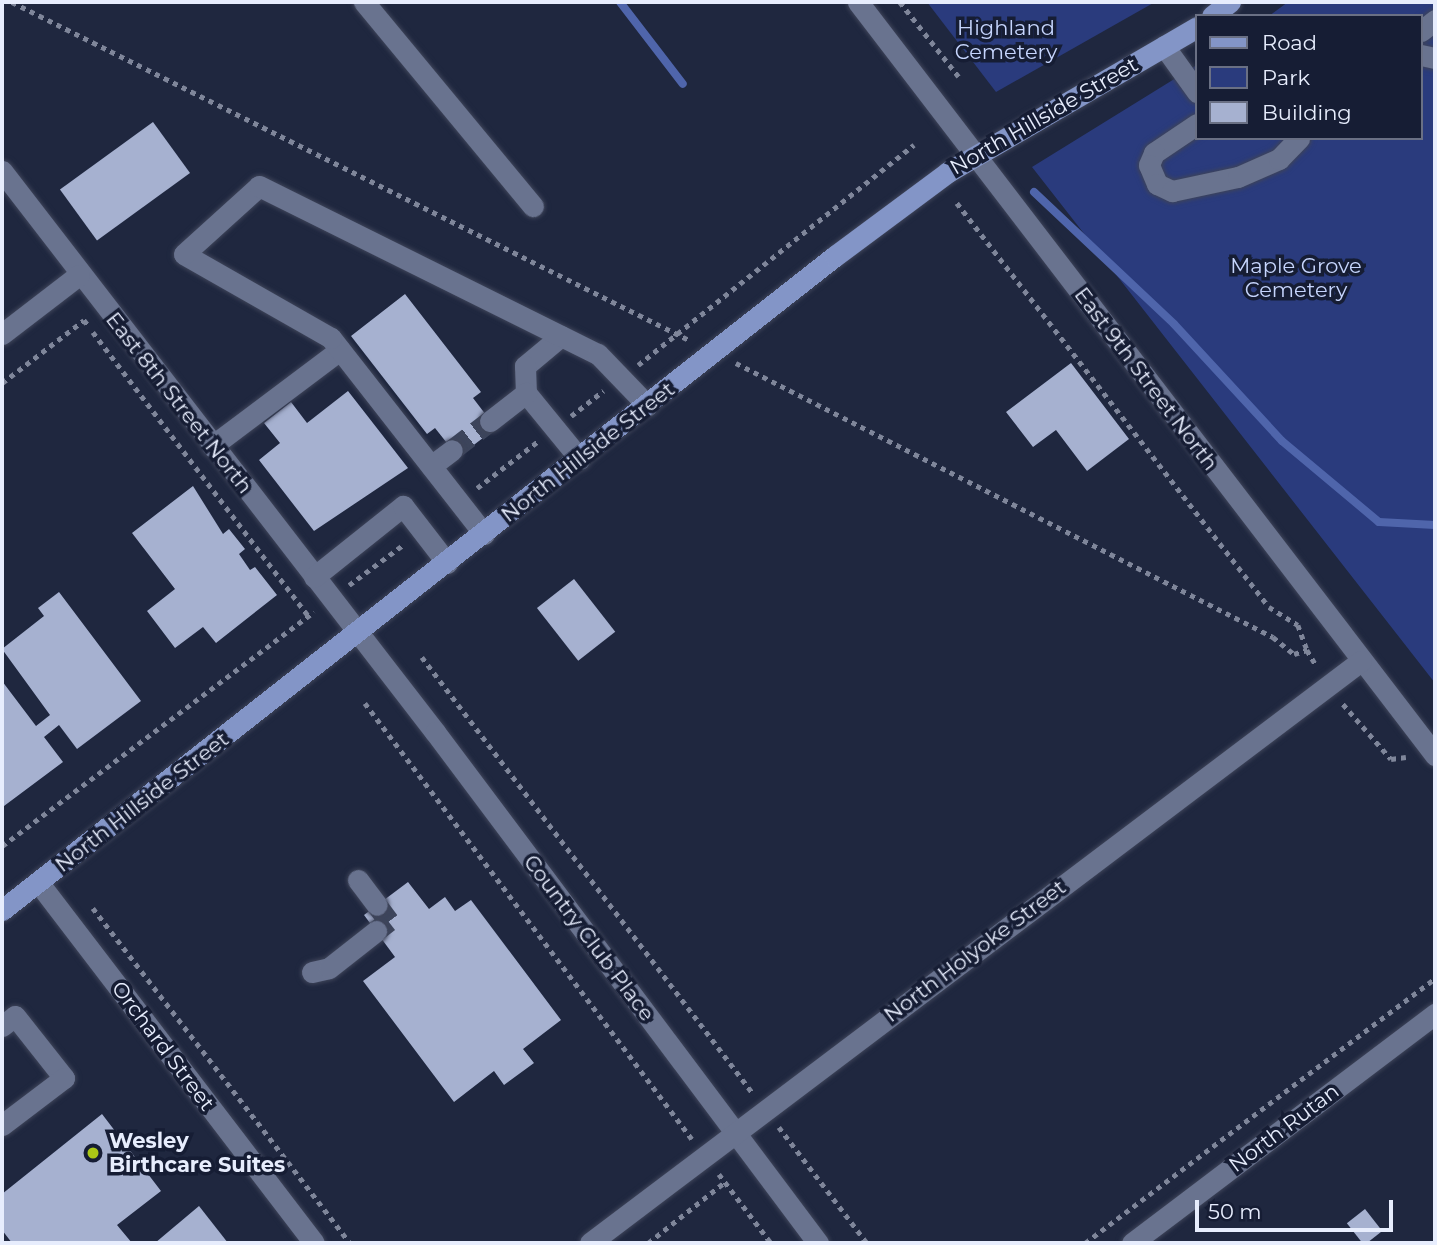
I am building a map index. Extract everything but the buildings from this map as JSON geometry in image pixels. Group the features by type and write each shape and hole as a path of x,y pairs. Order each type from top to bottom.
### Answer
{"main road":[{"path":"1215,14 1230,2"},
{"name":"North Hillside Street","path":"2,910 358,634 714,352 975,155 1196,28"}],"street":[{"path":"364,2 533,206"},
{"name":"East 9th Street North","path":"858,2 1435,755"},
{"path":"1164,46 1196,91"},
{"path":"1196,125 1154,153 1149,165 1157,184 1172,191 1238,177 1279,159 1297,140"},
{"name":"East 8th Street North","path":"2,171 79,275 358,634"},
{"path":"484,534 331,338 184,254 259,186 598,354 647,405"},
{"path":"2,334 79,275"},
{"path":"561,336 525,366 526,393 580,458"},
{"path":"212,446 340,350"},
{"path":"490,421 526,393"},
{"path":"431,466 452,450"},
{"path":"314,577 403,506 447,563"},
{"name":"Country Club Place","path":"358,634 818,1243"},
{"name":"North Holyoke Street","path":"590,1243 1361,661"},
{"path":"358,880 377,905"},
{"name":"Orchard Street","path":"38,882 314,1243"},
{"path":"313,972 329,968 376,931"},
{"name":"North Rutan","path":"1132,1243 1435,1014"},
{"path":"2,1026 15,1016 64,1078 2,1125"}],"path":[{"path":"12,2 714,352 1273,638 1294,654 1307,650"},
{"path":"900,2 959,77"},
{"path":"957,204 1269,607 1298,625 1316,665"},
{"path":"2,383 84,320 308,615"},
{"path":"422,657 867,1243"},
{"path":"1336,695 1391,759 1406,757"},
{"path":"365,703 771,1243"},
{"path":"93,908 350,1243"},
{"path":"1085,1243 1435,978"},
{"path":"648,1243 725,1182"}],"green space":[{"name":"Highland Cemetery","path":"927,2 1155,2 996,92"},
{"name":"Maple Grove Cemetery","path":"1288,2 1435,2 1435,683 1032,167 1196,66 1196,140 1423,140 1423,14 1272,14"}],"waterway":[{"path":"620,2 683,84"},
{"path":"1034,192 1174,324 1282,441 1379,522 1435,525"}],"tunnel":[{"path":"452,450 490,421"},
{"path":"376,931 389,921 377,905"}],"place":[{"name":"Wesley Birthcare Suites","path":"93,1153"}]}
